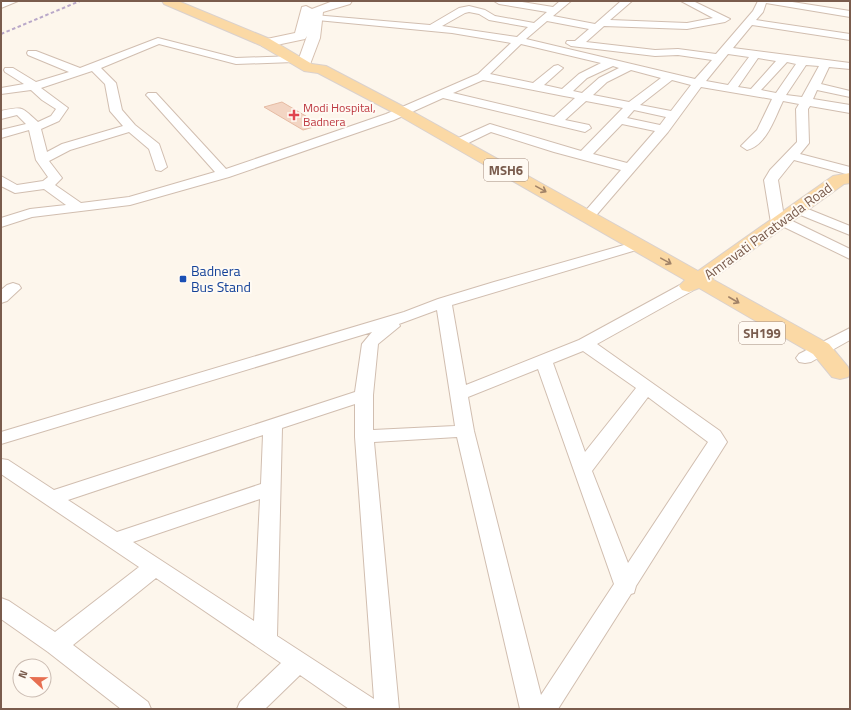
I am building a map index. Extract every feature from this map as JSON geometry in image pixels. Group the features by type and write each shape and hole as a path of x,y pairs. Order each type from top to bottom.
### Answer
{"main road":[{"name":"MSH6","path":"168,1 212,18 267,43 302,64 311,73 458,143 638,245 693,284"},
{"name":"MSH6","path":"396,114 621,251 693,284"},
{"name":"Amravati Paratwada Road","path":"693,284 798,209 847,178"},
{"name":"SH199","path":"693,284 845,374"}],"street":[{"path":"1,5 13,1"},
{"path":"300,36 303,31 305,11 312,6 329,1"},
{"path":"1,91 34,86 79,72 158,41 236,61 302,64 313,39 317,17 316,11 319,8 346,1"},
{"path":"500,1 554,10"},
{"path":"482,12 503,1"},
{"path":"1,223 38,212 130,201 224,174 396,114 482,76 536,26 566,1"},
{"path":"577,44 627,1"},
{"path":"686,1 712,15 738,22"},
{"path":"588,216 664,129 698,83 723,54 738,22 763,5 806,7 846,13 850,1"},
{"path":"433,28 464,9 472,9 482,12 492,18 536,26"},
{"path":"781,16 810,26 850,36"},
{"path":"317,17 433,28 648,52 756,54 784,59 850,66"},
{"path":"545,18 600,25 687,26 738,22 836,26 850,29"},
{"path":"836,26 850,36"},
{"path":"267,43 300,36 313,39"},
{"path":"523,38 611,63 669,77 850,109"},
{"path":"32,53 79,72"},
{"path":"731,89 756,54"},
{"path":"753,93 784,59"},
{"path":"747,146 762,132 779,97 804,60"},
{"path":"536,116 548,104 584,76 611,63"},
{"path":"826,63 801,112 804,140 802,145 775,173 771,180 770,188 780,222 850,254"},
{"path":"94,67 110,83 116,111 132,128 155,147 161,167"},
{"path":"556,121 587,96 603,80 629,67"},
{"path":"508,109 538,88 558,68"},
{"path":"1,134 35,126 56,119 60,115 62,108 46,98 34,86 9,70"},
{"path":"482,76 562,93 587,96 674,115"},
{"path":"584,156 631,106 669,77"},
{"path":"813,86 850,94"},
{"path":"442,94 585,128"},
{"path":"152,95 224,174"},
{"path":"1,115 18,111 35,126 42,160 55,178 47,185 15,189"},
{"path":"619,120 664,129"},
{"path":"42,160 66,147 132,128"},
{"path":"458,143 490,128 630,168"},
{"path":"792,156 847,178"},
{"path":"1,180 15,189 38,212"},
{"path":"47,185 78,207"},
{"path":"798,209 850,231"},
{"path":"1,438 410,315 444,302 638,245"},
{"path":"460,394 585,344 693,284"},
{"path":"444,302 465,431 532,709"},
{"path":"387,709 364,437 364,395 368,349 371,340 410,315"},
{"path":"813,354 850,333"},
{"path":"545,709 626,587 718,442 714,435 585,344"},
{"path":"544,361 582,470 626,587"},
{"path":"582,470 646,387"},
{"path":"52,498 364,395"},
{"path":"265,640 273,426"},
{"path":"364,437 465,431"},
{"path":"1,465 369,709"},
{"path":"115,540 270,488"},
{"path":"56,645 155,567"},
{"path":"1,607 56,645 139,709"},
{"path":"249,709 298,662"}],"building":[{"path":"282,102 321,125 303,130 264,107"}],"railway":[{"path":"1,34 80,1"}],"place":[{"name":"Modi Hospital, Badnera","path":"294,115"},
{"name":"Badnera Bus Stand","path":"183,279"}]}
